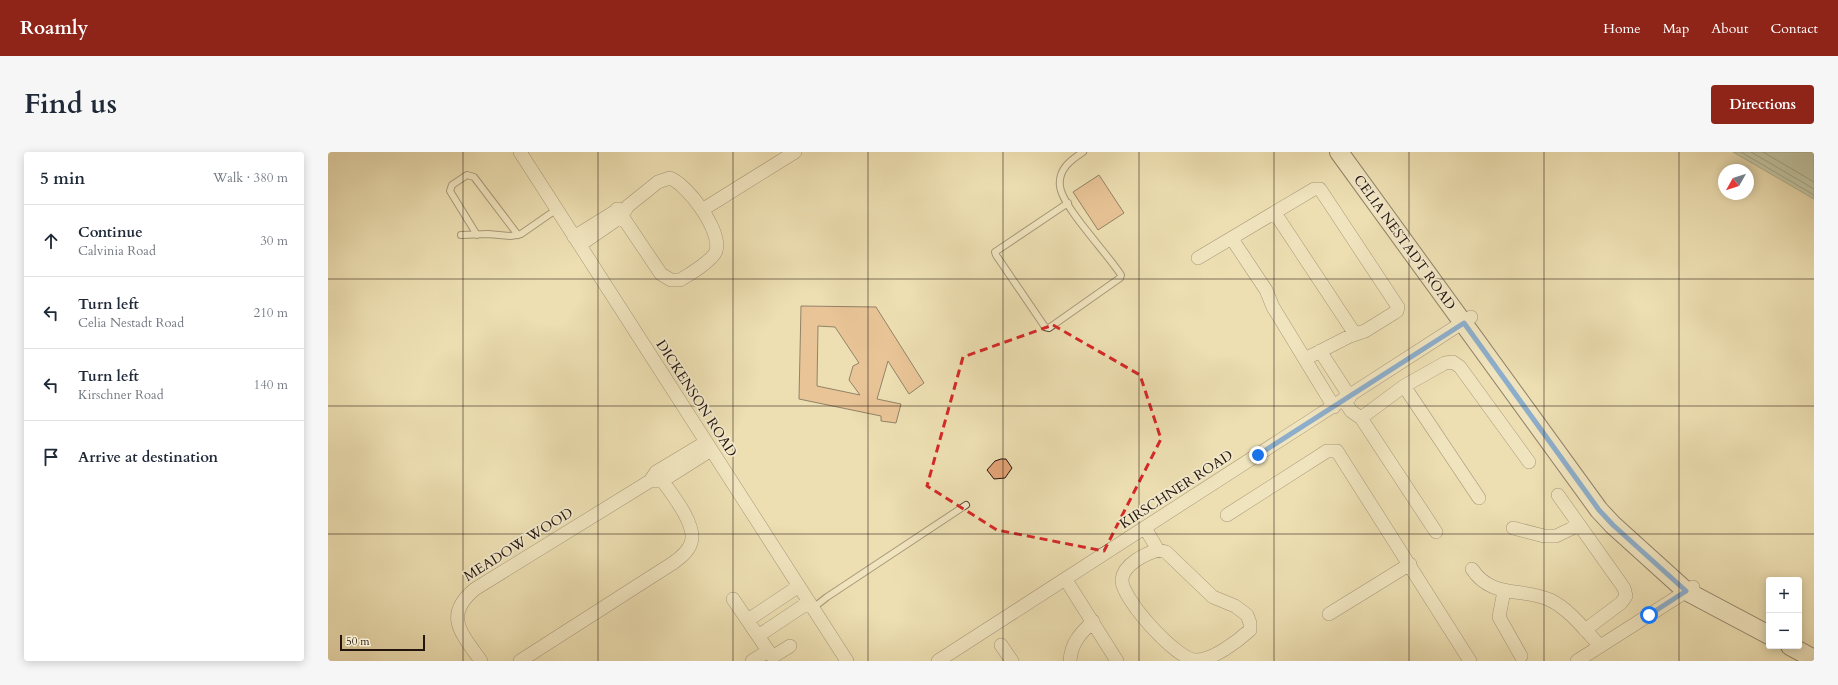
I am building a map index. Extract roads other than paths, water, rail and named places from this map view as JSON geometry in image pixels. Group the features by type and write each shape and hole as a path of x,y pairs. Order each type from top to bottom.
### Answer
{"street":[{"name":"DICKENSON ROAD","path":"520,152 847,661"},
{"path":"702,210 795,152"},
{"name":"CELIA NESTADT ROAD","path":"1339,152 1468,320 1602,502 1690,589 1766,633"},
{"name":"CELIA NESTADT ROAD","path":"1349,152 1422,247 1468,320"},
{"path":"577,241 623,210 658,182 670,178 681,184 702,210 714,232 716,251 711,259 685,277 676,280 665,278 661,274 623,210"},
{"path":"1198,258 1314,189 1320,189 1398,307 1397,311 1365,332 1355,334 1305,359"},
{"path":"1275,213 1355,334"},
{"path":"1232,239 1266,290 1273,307 1305,359 1351,411 1361,418 1436,532"},
{"name":"KIRSCHNER ROAD","path":"938,661 1468,320"},
{"path":"1320,351 1343,401"},
{"path":"1361,418 1404,386 1445,362 1453,362 1460,367 1529,462"},
{"path":"1404,386 1479,498"},
{"name":"MEADOW WOOD","path":"481,661 457,621 459,605 466,596 475,589 708,446"},
{"path":"1227,515 1327,451 1337,451 1410,564 1470,661"},
{"path":"520,661 686,553 692,543 693,533 690,523 656,478"},
{"path":"1558,495 1624,588 1626,596 1621,603 1585,630"},
{"path":"1513,528 1544,536 1556,536 1579,525"},
{"path":"1145,528 1158,550 1166,552 1212,597 1235,606 1247,615 1250,623 1250,630 1226,648 1203,659 1193,660 1180,654 1165,642 1138,610 1124,589 1122,579 1126,570 1133,563 1147,553 1158,550"},
{"path":"1329,614 1410,564"},
{"path":"1472,569 1478,579 1485,584 1504,591 1550,600 1559,606 1600,646"},
{"path":"1066,580 1117,661"},
{"path":"748,620 798,586"},
{"path":"1577,661 1690,589"},
{"name":"CELIA NESTADT ROAD","path":"1690,589 1766,625"},
{"path":"1504,591 1499,617 1521,656"},
{"path":"733,599 771,655 774,656 790,646"},
{"path":"758,636 811,605"},
{"path":"1070,661 1071,649 1077,637 1093,622"},
{"path":"1802,643 1814,649"},
{"path":"1001,645 1012,661"},
{"path":"1796,649 1814,659"},
{"path":"752,661 768,651"}],"lane":[{"path":"1068,203 996,252 996,255 1045,327 1049,328 1121,276 1068,203 1059,185 1062,172 1069,161 1083,152"},
{"path":"477,234 450,191 452,185 467,174 474,177 518,235"},
{"path":"461,235 518,235 557,209"},
{"path":"811,605 827,597 966,505"}],"water":[{"path":"1733,152 1814,152 1814,199 1754,164"}]}
